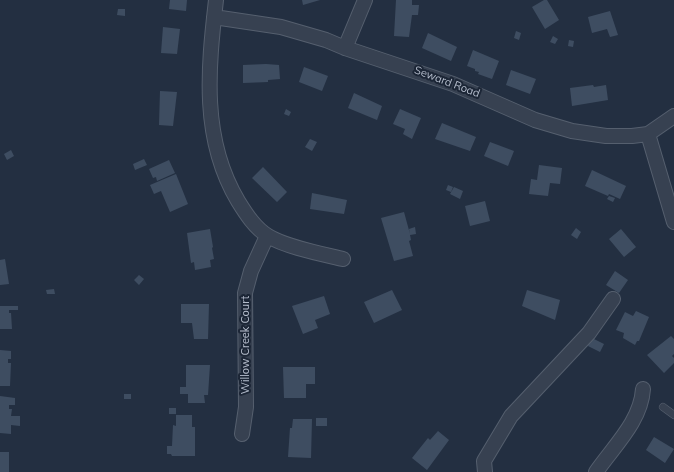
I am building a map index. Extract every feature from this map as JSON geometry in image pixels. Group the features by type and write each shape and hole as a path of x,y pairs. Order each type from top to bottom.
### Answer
{"street":[{"path":"216,0 210,68 210,104 214,142 219,160 231,190 251,221 267,236 295,246 343,259"},
{"path":"345,48 365,0"},
{"name":"Seward Road","path":"214,17 281,27 326,40 345,48 453,84 535,120 554,126 606,136 632,136 648,134 674,116"},
{"path":"648,134 674,222"},
{"name":"Willow Creek Court","path":"242,434 246,406 245,293 250,271 267,236"},
{"path":"485,472 484,461 511,416 589,333 612,299"},
{"path":"596,472 635,418 642,401 642,389"}],"lane":[{"path":"663,408 674,414"}],"building":[{"path":"170,0 187,0 186,11 169,9"},
{"path":"302,0 320,0 303,5"},
{"path":"396,0 412,0 412,5 419,5 418,15 412,15 409,37 394,36"},
{"path":"544,0 547,0 559,20 545,29 532,7"},
{"path":"118,9 125,9 125,16 117,15"},
{"path":"610,11 618,35 610,37 607,29 592,33 588,17"},
{"path":"163,27 180,29 177,54 161,53"},
{"path":"516,31 521,33 519,40 514,38"},
{"path":"428,33 457,47 451,61 422,48"},
{"path":"553,36 558,39 555,44 550,42"},
{"path":"569,40 574,41 573,47 568,46"},
{"path":"473,50 499,61 492,79 478,74 479,72 475,71 475,69 467,66"},
{"path":"243,65 279,65 280,79 268,80 268,82 243,83"},
{"path":"304,67 328,76 322,91 299,82"},
{"path":"511,70 536,79 530,94 506,85"},
{"path":"593,85 594,87 606,85 608,100 572,106 570,88"},
{"path":"160,91 177,92 173,126 159,125"},
{"path":"354,93 382,106 377,120 348,108"},
{"path":"286,109 291,112 289,116 284,114"},
{"path":"400,109 421,118 412,139 403,134 405,129 393,124"},
{"path":"442,123 476,137 470,151 435,139"},
{"path":"310,139 317,142 312,151 305,147"},
{"path":"490,142 514,151 508,166 484,156"},
{"path":"11,150 14,156 7,160 4,154"},
{"path":"144,159 147,165 135,170 133,164"},
{"path":"169,160 175,173 157,181 156,177 153,178 149,169"},
{"path":"539,165 562,168 560,184 550,183 548,196 529,194 531,179 537,180"},
{"path":"263,167 287,192 277,202 252,178"},
{"path":"592,170 626,186 620,199 609,194 608,196 585,186"},
{"path":"176,174 188,204 170,212 161,191 154,194 150,185"},
{"path":"448,185 453,187 451,192 446,190"},
{"path":"454,187 463,191 460,199 450,194"},
{"path":"312,193 347,200 344,214 310,209"},
{"path":"609,196 615,198 613,202 607,199"},
{"path":"485,201 490,221 470,226 465,206"},
{"path":"404,212 410,234 409,229 415,227 416,234 410,235 411,240 409,241 413,256 394,261 381,218"},
{"path":"576,228 581,232 577,239 571,235"},
{"path":"210,229 214,259 210,260 211,267 195,270 194,262 191,263 187,233"},
{"path":"621,229 636,247 624,257 609,239"},
{"path":"5,259 9,284 0,285 0,260"},
{"path":"615,271 628,280 619,293 606,285"},
{"path":"139,275 144,279 139,285 134,280"},
{"path":"54,289 55,294 47,294 46,290"},
{"path":"392,290 402,310 374,323 364,302"},
{"path":"527,290 560,300 555,320 522,306"},
{"path":"324,296 330,314 315,320 318,328 303,334 292,306"},
{"path":"181,304 209,304 208,339 194,339 192,323 181,323"},
{"path":"0,306 18,306 18,310 9,310 9,313 11,313 12,329 0,329"},
{"path":"636,311 649,317 639,341 637,341 635,345 623,338 624,333 616,330 625,312 633,316"},
{"path":"671,336 674,339 674,354 672,356 674,358 674,363 664,373 647,355"},
{"path":"592,338 604,344 600,352 588,346"},
{"path":"0,350 11,351 11,359 8,359 8,363 11,363 10,386 0,386"},
{"path":"186,365 210,365 208,395 204,395 205,403 188,403 188,394 180,394 180,387 186,387"},
{"path":"283,367 315,367 315,384 306,384 306,398 284,398"},
{"path":"124,394 131,394 131,399 124,399"},
{"path":"0,396 15,398 15,405 9,405 9,409 12,409 11,416 20,416 20,426 11,425 11,434 0,433"},
{"path":"169,408 176,408 176,414 169,414"},
{"path":"176,415 192,415 192,427 195,427 195,456 172,456 171,454 167,454 167,446 172,446 173,425 176,426"},
{"path":"316,418 327,418 327,426 316,426"},
{"path":"293,419 312,419 311,458 288,457 290,428 292,428"},
{"path":"438,431 449,440 427,470 412,458 428,438 430,440"},
{"path":"654,437 674,449 665,463 646,450"},
{"path":"0,452 9,452 9,472 0,472"}]}
